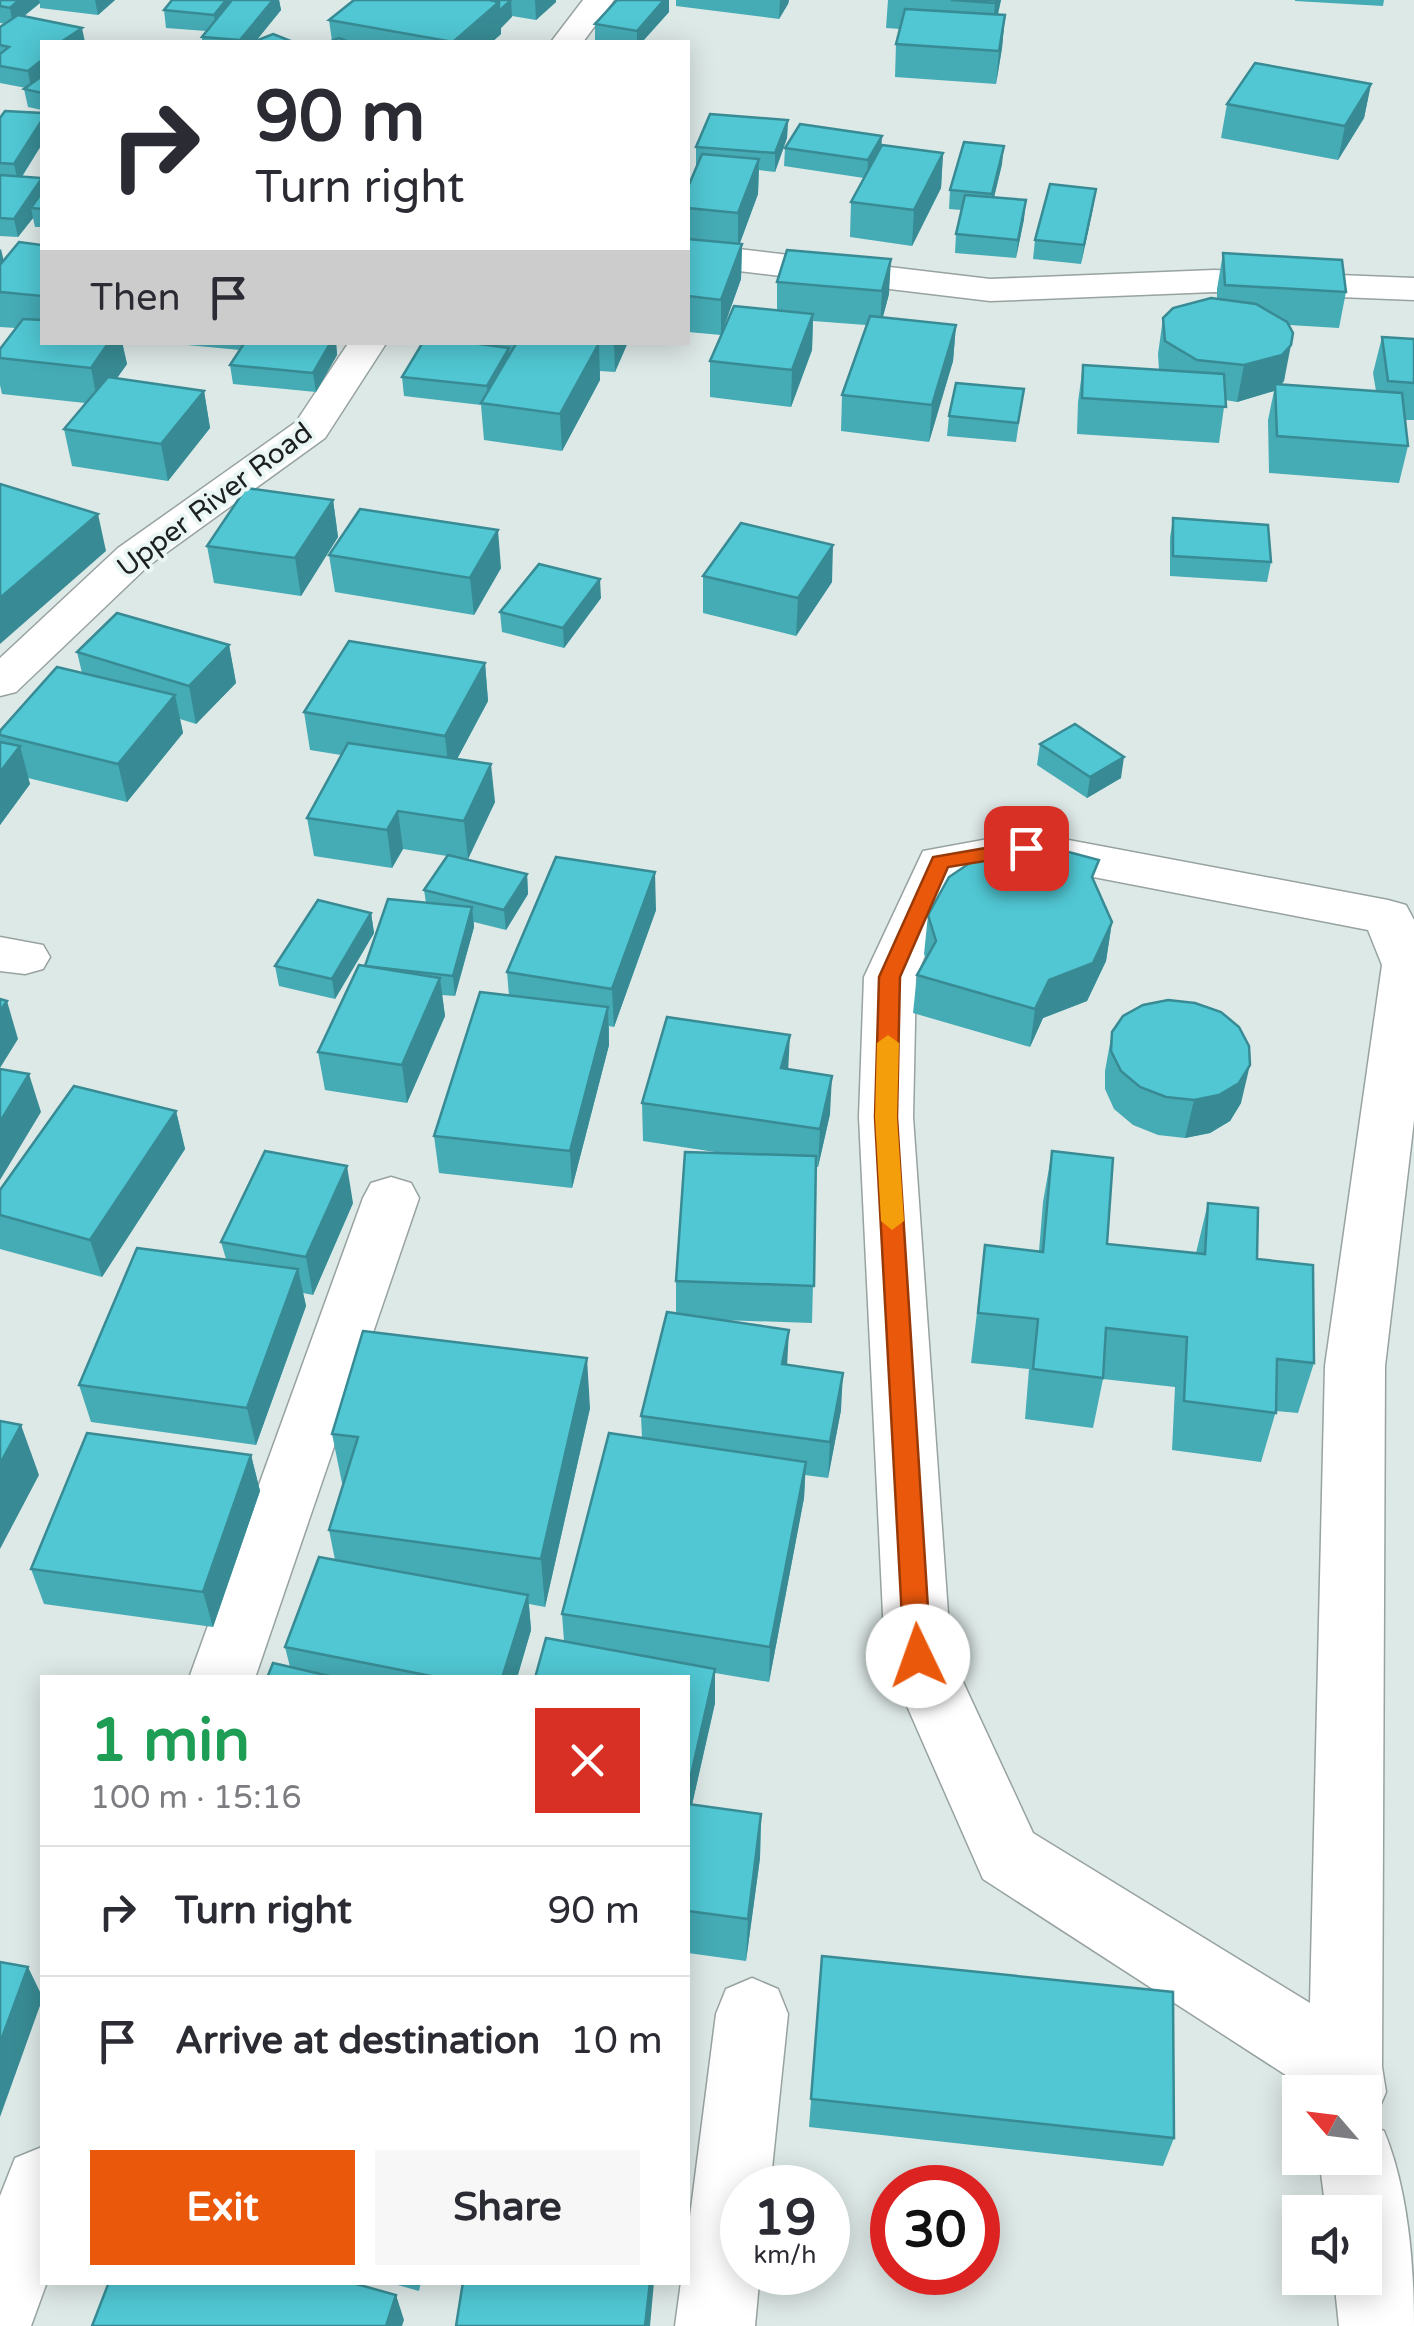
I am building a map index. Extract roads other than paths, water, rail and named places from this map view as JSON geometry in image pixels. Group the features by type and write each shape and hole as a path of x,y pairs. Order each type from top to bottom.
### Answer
{"street":[{"path":"570,40 600,0"},
{"path":"690,254 990,290 1214,281 1414,289"},
{"name":"Upper River Road","path":"0,682 133,557 311,430 366,345"},
{"path":"1026,848 1388,917 1407,965 1356,1366 1347,2080 1008,1856 918,1656 886,1117 888,1037 890,977 940,862 1026,848"},
{"path":"223,1675 392,1198"},
{"path":"716,2326 752,2014"},
{"path":"0,2305 40,2191"},
{"path":"1375,2295 1379,2326"}]}
